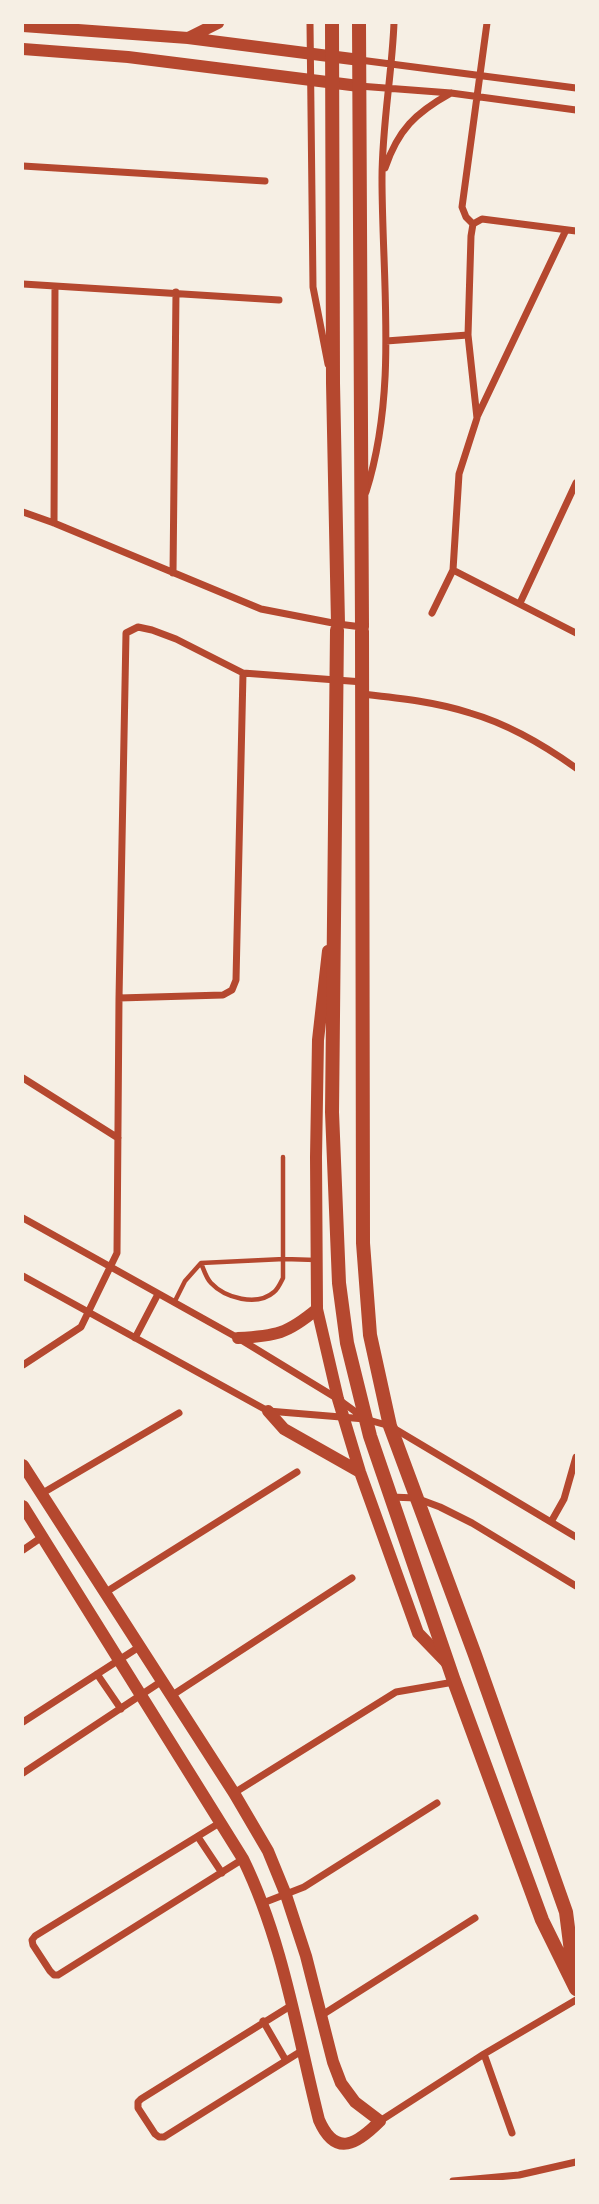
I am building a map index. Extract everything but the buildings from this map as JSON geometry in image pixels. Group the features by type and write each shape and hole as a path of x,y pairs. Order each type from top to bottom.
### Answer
{"main road":[{"path":"332,23 333,383 338,627 332,1112 339,1283 347,1343 365,1419 390,1497 542,1920 576,1992"},
{"path":"359,23 363,1243 370,1335 390,1426 566,1912 576,1992"}],"street":[{"path":"188,38 218,23"},
{"path":"310,23 313,287 322,342 333,383"},
{"path":"362,505 376,460 386,341 382,176 394,23"},
{"path":"473,224 462,207 487,23"},
{"path":"23,26 188,38 576,89"},
{"path":"23,49 128,57 332,84 451,93 576,110"},
{"path":"382,176 391,151 406,125 426,106 451,93"},
{"path":"23,166 265,181"},
{"path":"473,224 482,219 576,232"},
{"path":"473,224 468,335 477,418"},
{"path":"432,613 453,570 459,474 477,418 566,230"},
{"path":"23,284 279,300"},
{"path":"54,523 55,286"},
{"path":"173,573 176,292"},
{"path":"386,341 468,335"},
{"path":"520,603 576,483"},
{"path":"23,513 54,523 261,609 338,627 362,629"},
{"path":"453,570 576,633"},
{"path":"23,1364 81,1327 117,1253 126,633 138,627 152,630 176,639 243,673 337,680 471,713 542,744 576,768"},
{"path":"119,998 223,995 232,990 236,980 243,673"},
{"path":"334,902 318,1040 317,1310 338,1399 360,1472 418,1633 450,1665"},
{"path":"23,1078 118,1138"},
{"path":"23,1219 238,1338 338,1399 365,1419"},
{"path":"23,1276 268,1411 284,1429 360,1472"},
{"path":"135,1338 158,1294"},
{"path":"238,1338 282,1334 317,1310"},
{"path":"268,1411 365,1419 390,1426 576,1537"},
{"path":"41,1494 180,1413"},
{"path":"551,1522 564,1499 576,1457"},
{"path":"23,1465 234,1793 268,1851 306,1956 341,2083 355,2102 380,2121"},
{"path":"106,1592 297,1472"},
{"path":"390,1497 416,1497 472,1523 576,1586"},
{"path":"23,1506 243,1859 263,1903 292,2005 319,2120 331,2141 353,2143 364,2137 380,2121 576,1992"},
{"path":"23,1550 42,1537"},
{"path":"171,1696 352,1578"},
{"path":"23,1722 139,1647"},
{"path":"97,1674 121,1709"},
{"path":"23,1773 162,1681"},
{"path":"234,1793 396,1692 454,1681"},
{"path":"263,1903 304,1887 437,1803"},
{"path":"220,1822 35,1936 33,1945 50,1971 58,1975 243,1859"},
{"path":"198,1837 222,1873"},
{"path":"322,2015 475,1918"},
{"path":"292,2005 141,2099 138,2108 155,2134 163,2137 303,2050"},
{"path":"263,2021 285,2059"},
{"path":"484,2054 512,2133"},
{"path":"453,2181 519,2175 576,2162"}],"lane":[{"path":"201,1263 208,1281 221,1292 241,1298 260,1299 274,1292 283,1278 283,1157"},
{"path":"174,1303 186,1281 201,1263 317,1260"}]}
